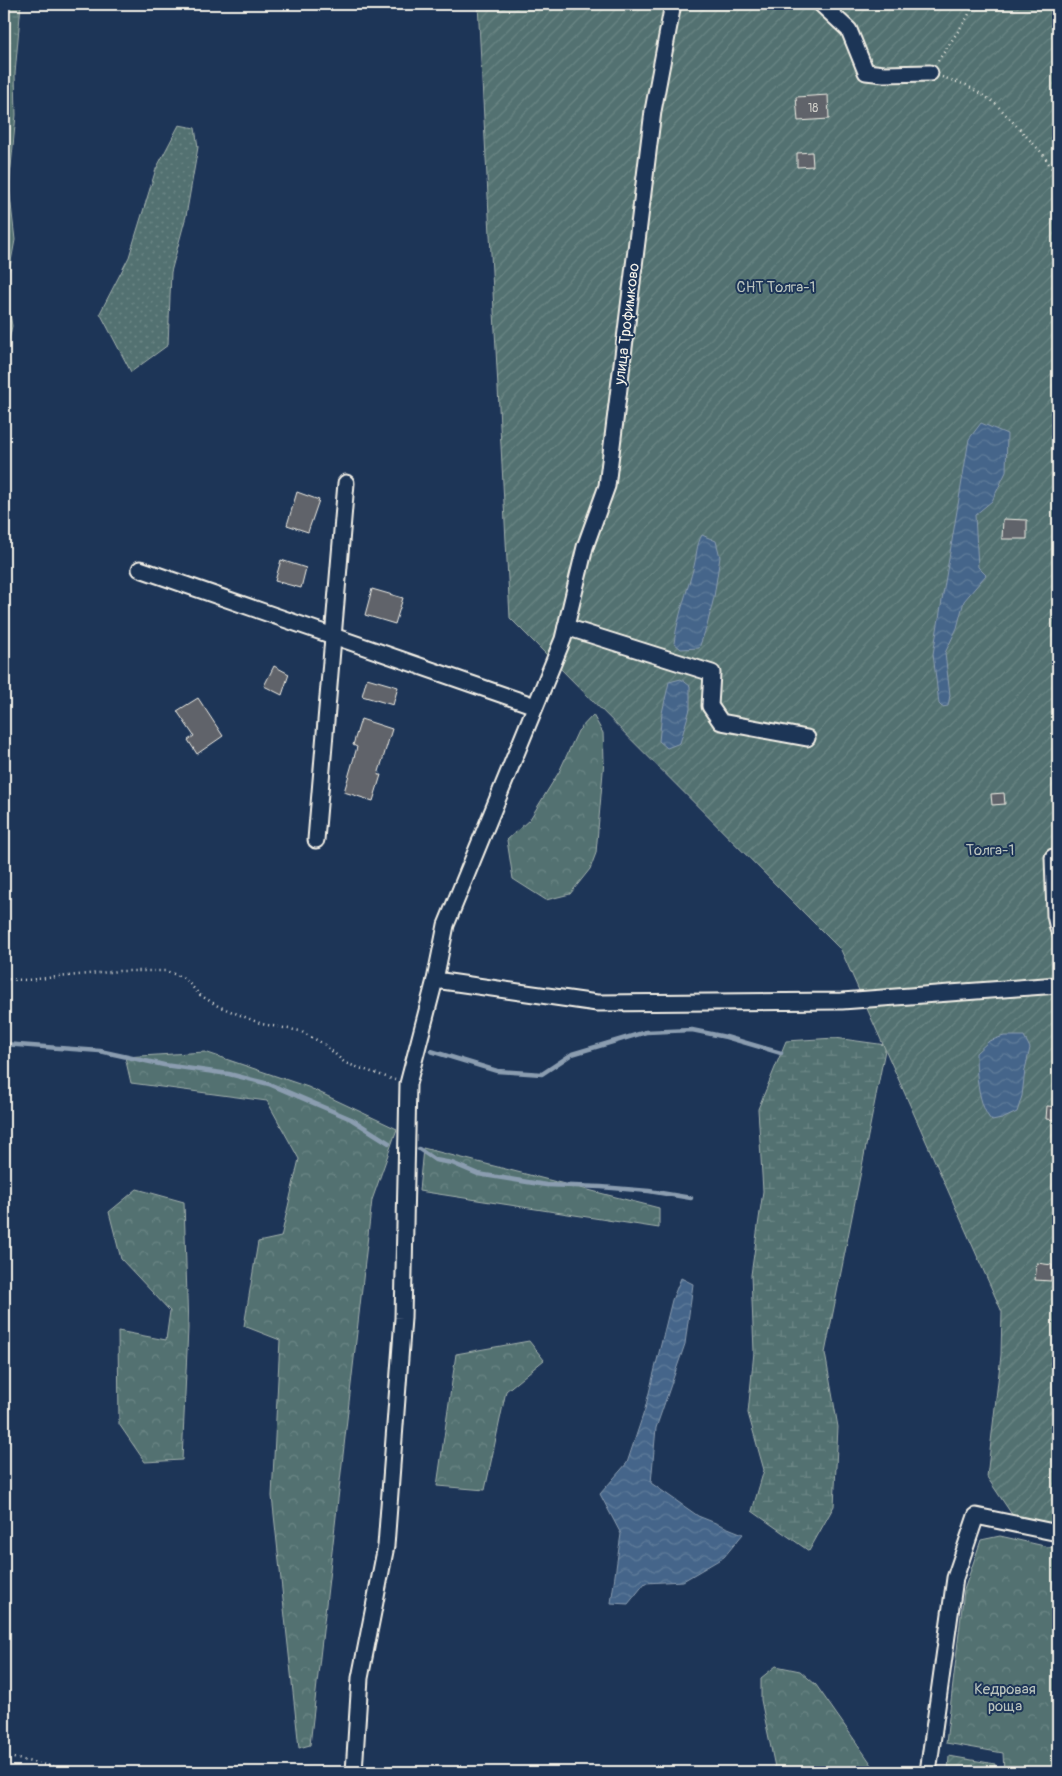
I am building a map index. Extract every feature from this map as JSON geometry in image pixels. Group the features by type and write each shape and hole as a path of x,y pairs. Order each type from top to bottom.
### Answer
{"street":[{"name":"улица Трофимково","path":"354,1772 360,1678 386,1546 403,1318 408,1084 435,980 446,925 564,633 585,547 607,486 653,111 673,4"},
{"path":"821,4 848,30 866,72 884,74 930,73"},
{"path":"316,840 346,482"},
{"path":"140,569 535,706"},
{"path":"564,633 712,673 710,706 721,722 807,738"},
{"path":"1053,857 1054,915 1058,929"},
{"path":"435,980 597,1003 842,1001 1058,985"},
{"path":"928,1772 955,1578 976,1516 1058,1533"}],"path":[{"path":"974,4 967,18 930,73 966,85 994,102 1043,154 1058,179"},
{"path":"4,979 27,980 119,971 166,971 184,978 200,995 218,1006 262,1024 300,1031 324,1044 345,1063 408,1084"},
{"path":"4,1756 78,1772"}],"green space":[{"path":"4,4 21,4 15,74 16,115 9,187 15,240 9,272 9,308 12,326 6,353 4,351"},
{"name":"СНТ Толга-1","path":"478,4 1058,4 1058,1530 1019,1525 987,1477 1001,1355 1002,1312 841,950 510,618"},
{"path":"179,125 195,128 198,147 186,216 171,272 168,345 131,372 100,313 129,257 156,169"},
{"path":"593,715 603,733 604,760 596,853 590,869 570,894 546,900 513,879 507,840 530,819 559,772 578,731"},
{"path":"835,1038 886,1045 825,1353 838,1427 834,1506 809,1551 752,1511 764,1470 748,1413 754,1352 751,1275 763,1191 758,1109 786,1041"},
{"path":"205,1052 308,1087 397,1129 372,1200 310,1745 299,1748 272,1496 280,1340 244,1326 258,1242 281,1237 299,1159 267,1101 131,1083 125,1057"},
{"path":"423,1148 659,1208 659,1228 419,1191"},
{"path":"137,1189 184,1202 188,1328 182,1460 145,1462 119,1424 118,1331 166,1340 170,1311 121,1259 109,1212"},
{"path":"529,1341 544,1360 506,1391 485,1490 437,1486 456,1354"},
{"name":"Кедровая роща","path":"1000,1536 1058,1549 1058,1772 1004,1772 1003,1753 946,1743 964,1590 981,1540"},
{"path":"776,1666 800,1671 816,1685 877,1772 776,1772 761,1700 761,1678"},
{"path":"949,1756 995,1764 994,1772 948,1772"}],"water":[{"path":"981,423 1007,434 1006,472 992,501 975,515 978,567 986,575 964,601 957,628 945,653 950,695 948,706 942,707 939,704 933,654 969,439"},
{"path":"702,535 716,541 720,557 714,597 699,648 681,649 674,643 680,613"},
{"path":"681,679 690,686 690,709 680,743 667,748 659,741 662,713 669,682"},
{"path":"1004,1036 1024,1036 1030,1048 1022,1096 1017,1112 1002,1119 992,1121 987,1115 981,1098 977,1079 976,1053 989,1041"},
{"path":"681,1278 693,1284 685,1344 656,1428 651,1483 698,1516 743,1534 724,1557 683,1581 645,1583 628,1604 611,1603 621,1534 600,1494 627,1463 645,1409 672,1300"}],"building":[{"path":"828,95 829,119 798,121 796,97"},
{"path":"812,152 813,166 797,167 797,153"},
{"path":"297,492 319,500 308,532 287,525"},
{"path":"1003,519 1027,520 1027,539 1002,539"},
{"path":"281,560 306,568 301,588 275,581"},
{"path":"372,589 403,598 395,624 365,615"},
{"path":"274,666 289,674 282,695 264,686"},
{"path":"367,678 398,687 393,705 362,696"},
{"path":"198,698 223,736 197,754 188,740 194,736 177,711"},
{"path":"361,719 392,729 378,775 381,775 373,801 344,792 357,747 353,745"},
{"path":"1004,793 1005,804 992,805 991,794"},
{"path":"1047,1106 1058,1107 1058,1120 1046,1119"},
{"path":"1037,1263 1052,1265 1051,1281 1035,1280"}],"waterway":[{"path":"4,140 8,4"},
{"path":"431,1051 497,1071 542,1074 572,1054 646,1032 692,1030 726,1037 781,1053"},
{"path":"4,1044 100,1051 164,1065 229,1074 269,1084 351,1119 389,1143"},
{"path":"419,1149 435,1160 452,1163 478,1174 546,1185 649,1191 691,1198"}],"park label":[{"name":"Толга-1","path":"990,850"}]}
